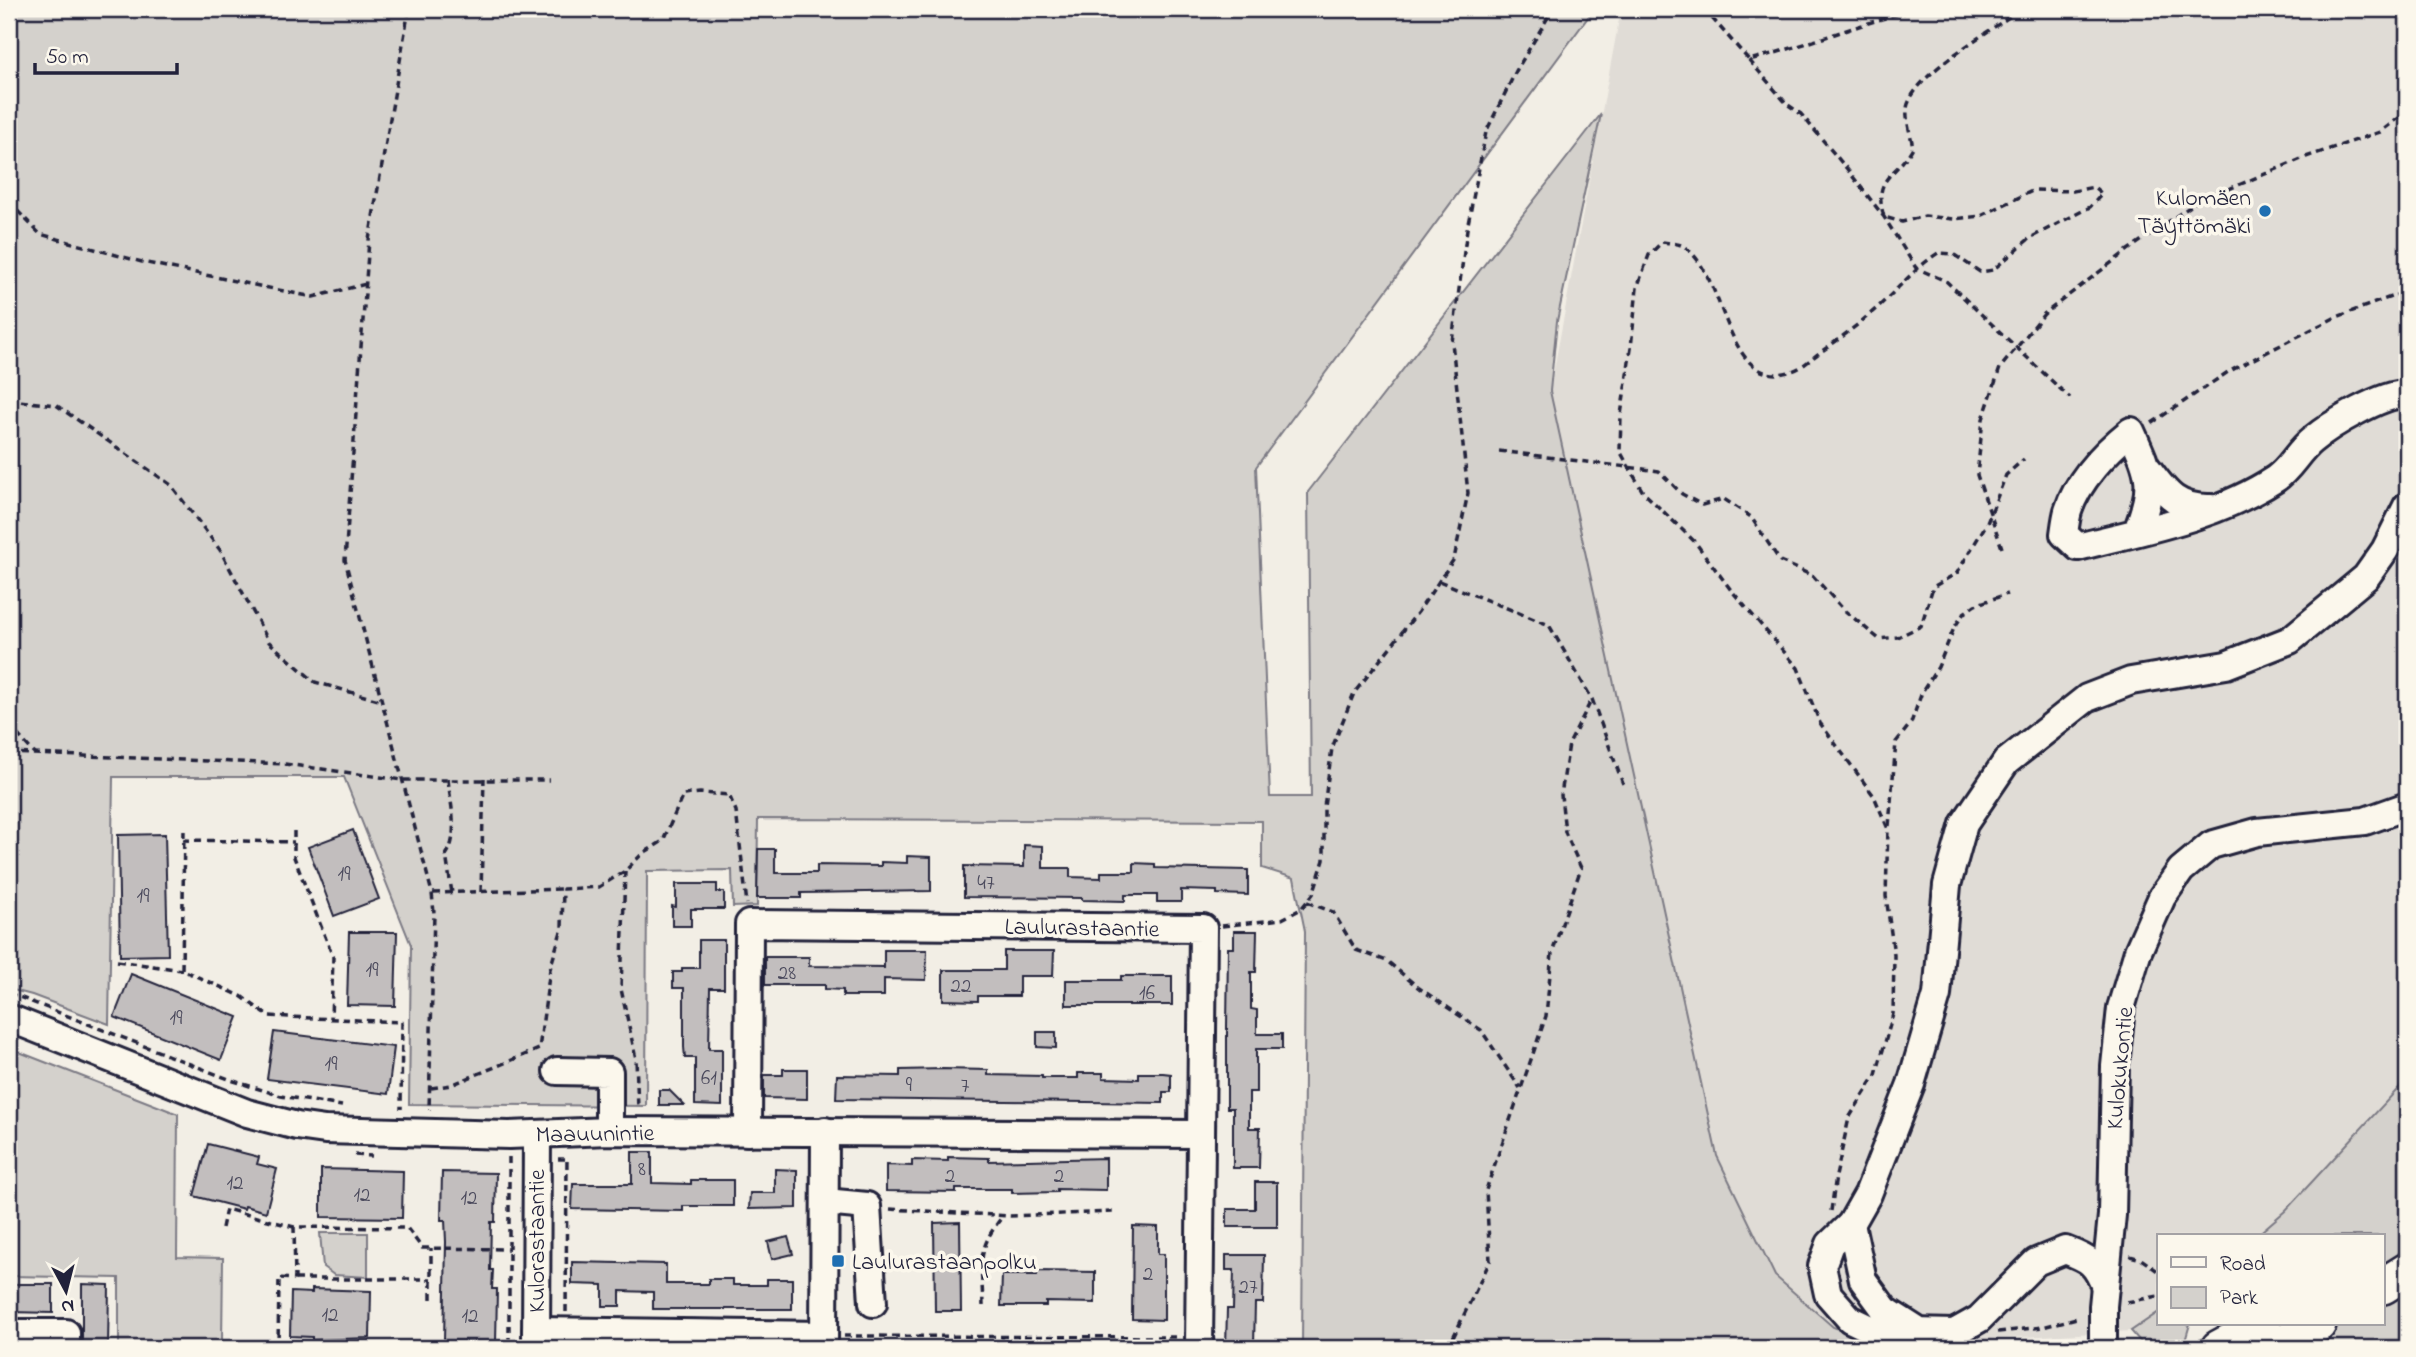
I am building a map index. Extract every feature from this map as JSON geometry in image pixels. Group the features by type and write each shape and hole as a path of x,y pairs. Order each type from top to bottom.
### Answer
{"main road":[{"path":"2384,1262 2407,1250"},
{"path":"2384,1285 2407,1271"},
{"path":"2219,1348 2259,1326"},
{"path":"2272,1348 2314,1326"}],"street":[{"path":"2220,507 2191,509 2166,494 2148,469 2131,432 2113,445 2083,483 2068,512 2064,534 2078,547 2220,507 2278,478 2311,440 2388,396 2407,394"},
{"path":"2137,531 2148,504 2148,469"},
{"path":"2124,1348 2104,1297 2098,1270 2087,1258 2066,1250 2036,1262 1979,1318 1954,1333 1875,1331 1850,1318 1828,1294 1822,1265 1830,1244 1851,1224 1868,1194 1911,1084 1937,995 1947,885 1964,824 2006,762 2087,698 2131,681 2226,666 2290,640 2366,577 2385,550 2407,506"},
{"name":"Kulokukontie","path":"2103,1348 2104,1297 2112,1215 2115,1066 2121,1008 2138,951 2162,897 2180,870 2211,845 2258,832 2365,821 2407,806"},
{"path":"748,1132 750,924"},
{"name":"Laulurastaantie","path":"750,924 1203,928"},
{"path":"1199,1342 1203,928"},
{"name":"Maauunintie","path":"9,1018 247,1113 325,1130 509,1135 609,1131 825,1131 1201,1135"},
{"path":"557,1071 609,1072 609,1131"},
{"path":"536,1340 566,1331 824,1341 825,1131"},
{"name":"Kulorastaantie","path":"536,1340 537,1134"},
{"path":"825,1202 867,1206 873,1303"},
{"path":"1851,1224 1863,1280 1885,1310 1921,1333"},
{"path":"9,1333 66,1333 66,1348"}],"path":[{"path":"9,18 10,9"},
{"path":"409,9 369,240 345,560 432,893 434,914 429,1110"},
{"path":"1203,928 1282,919 1301,909 1313,894 1324,860 1324,807 1332,748 1354,693 1418,612 1454,559 1468,493 1452,342 1467,229 1486,132 1551,9"},
{"path":"1704,9 1787,104 1801,114 1884,218 1916,268 1946,281 2070,398"},
{"path":"1749,60 1798,48 1849,27 1918,9"},
{"path":"1884,218 1879,200 1885,179 1906,160 1913,147 1908,104 1925,80 1954,55 2020,9"},
{"path":"2002,548 1977,475 1983,419 2000,368 2044,314 2194,203 2306,157 2380,132 2407,112"},
{"path":"1884,218 1902,222 1925,216 1954,219 1982,216 2034,190 2073,191 2094,187 2102,194 2090,207 2030,238 1993,270 1980,272 1953,254 1938,253 1916,268 1871,313 1829,346 1794,370 1772,375 1754,369 1740,348 1722,313 1717,294 1702,263 1682,245 1662,242 1649,255 1637,288 1620,415 1620,451 1643,492 1695,542 1731,590 1798,668 1820,723 1874,796 1888,828"},
{"path":"9,202 40,234 142,262 313,297 366,284"},
{"path":"2131,432 2157,421 2228,372 2333,318 2407,291"},
{"path":"9,400 56,405 171,485 220,550 270,642 315,682 382,701"},
{"path":"1499,451 1659,471 1682,494 1702,505 1724,499 1751,517 1780,561 1813,576 1844,610 1880,639 1898,637 1921,626 1933,587 1957,573 1990,514 2006,475 2024,459"},
{"path":"1439,581 1549,625 1592,699 1623,784"},
{"path":"1830,1244 1830,1212 1849,1118 1876,1075 1893,1014 1894,955 1885,896 1896,742 1911,723 1922,692 1938,667 1954,628 1964,613 1975,605 2007,594"},
{"path":"1448,1348 1490,1261 1486,1190 1546,1016 1552,953 1581,868 1565,832 1561,795 1569,744 1592,699"},
{"path":"9,725 35,754"},
{"path":"9,753 285,764 402,780 549,780"},
{"path":"481,892 484,778"},
{"path":"448,779 453,846 446,855 452,893"},
{"path":"432,893 598,887 625,871 642,854 663,841 683,795 729,795 736,811 750,924"},
{"path":"182,970 184,830"},
{"path":"295,831 294,857 333,957 331,1019"},
{"path":"183,841 294,842"},
{"path":"625,871 621,989 636,1059 638,1111"},
{"path":"431,1088 451,1085 539,1049 550,969 562,928 564,889"},
{"path":"1307,902 1333,912 1356,950 1387,961 1419,988 1481,1030 1521,1089"},
{"path":"117,961 182,970 241,996 268,1016 402,1022 401,1109"},
{"path":"566,1132 566,1331"},
{"path":"509,1135 509,1348"},
{"path":"867,1206 906,1211 1004,1215 1113,1212"},
{"path":"222,1228 226,1209 294,1227 407,1228 422,1248 509,1249"},
{"path":"983,1306 982,1250 988,1234 1004,1215"},
{"path":"294,1227 295,1279"},
{"path":"431,1248 431,1299"},
{"path":"2108,1252 2141,1259 2157,1271"},
{"path":"278,1348 279,1278 431,1279"},
{"path":"1954,1333 2000,1332 2043,1326 2076,1319 2104,1297 2157,1296"},
{"path":"824,1341 1002,1336 1199,1342"},
{"path":"1002,1336 1004,1348"}],"shaded area":[{"name":"Kulomäen Täyttömäki","path":"1621,9 2407,9 2407,1079 2285,1211 2258,1234 2157,1234 2157,1313 2131,1331 1882,1345 1833,1327 1775,1276 1717,1156 1550,391"}],"green space":[{"path":"9,9 1594,9 1256,467 1270,797 1311,797 1308,492 1601,114 1557,321 1550,391 1717,1156 1775,1276 1833,1327 1882,1345 1881,1348 1302,1348 1305,931 1294,878 1262,868 1262,821 758,819 757,906 733,907 732,870 647,871 646,1106 409,1104 411,945 344,777 113,777 109,1024 9,989"},
{"path":"9,1048 178,1114 177,1257 223,1258 222,1342 253,1345 247,1348 119,1348 119,1278 9,1276"},
{"path":"2407,1079 2407,1348 2243,1348 2231,1326 2384,1326 2384,1234 2258,1234 2285,1211"},
{"path":"320,1233 368,1233 368,1277 334,1275 323,1267"},
{"path":"2157,1313 2157,1326 2189,1326 2183,1348 2146,1348 2131,1331"}],"building":[{"path":"353,830 379,899 334,916 308,847"},
{"path":"165,834 168,955 120,956 118,835"},
{"path":"1024,845 1043,846 1043,868 1070,868 1070,877 1101,878 1101,872 1134,872 1134,863 1155,864 1155,868 1248,870 1248,895 1181,890 1181,902 1157,902 1157,895 1125,895 1125,901 964,897 964,866 1024,867"},
{"path":"758,849 775,849 775,873 817,873 817,865 881,866 881,862 907,863 907,856 931,857 931,891 801,893 801,898 757,898"},
{"path":"676,884 717,884 717,892 724,892 724,909 691,909 691,926 672,926 672,906 676,907"},
{"path":"1234,931 1257,931 1256,972 1251,972 1251,1009 1257,1010 1257,1034 1282,1034 1282,1049 1256,1049 1256,1092 1249,1092 1249,1128 1260,1128 1259,1168 1233,1168 1233,1108 1227,1108 1227,1027 1228,948 1234,948"},
{"path":"349,932 397,932 395,1006 347,1005"},
{"path":"699,940 724,940 724,988 710,988 709,1049 722,1049 722,1106 695,1105 695,1058 685,1058 684,988 673,988 673,972 682,972 682,968 699,968"},
{"path":"884,950 927,950 926,980 884,979 884,996 843,996 843,990 825,989 825,985 765,985 765,957 809,957 809,966 884,967"},
{"path":"1004,951 1054,951 1053,976 1019,976 1019,996 978,996 978,1001 943,1000 943,970 1004,970"},
{"path":"131,974 238,1017 221,1060 114,1017"},
{"path":"1121,976 1172,976 1172,1005 1066,1005 1066,980 1121,980"},
{"path":"274,1032 394,1047 388,1094 267,1079"},
{"path":"1037,1032 1056,1032 1056,1048 1037,1047"},
{"path":"783,1069 807,1069 807,1099 764,1098 764,1075 783,1075"},
{"path":"900,1070 988,1070 988,1075 1042,1078 1078,1078 1078,1073 1103,1073 1103,1078 1139,1079 1139,1073 1163,1073 1171,1074 1171,1092 1163,1092 1163,1103 836,1099 837,1075 900,1076"},
{"path":"659,1090 669,1090 684,1105 659,1105"},
{"path":"208,1144 259,1157 257,1164 277,1169 266,1212 194,1196"},
{"path":"632,1152 652,1152 652,1183 691,1184 691,1180 733,1180 733,1206 683,1206 683,1211 572,1209 573,1184 632,1184"},
{"path":"948,1157 989,1158 989,1161 1106,1158 1106,1190 1057,1189 1057,1192 1012,1193 1012,1189 956,1189 956,1192 886,1191 886,1165 912,1166 912,1160 948,1161"},
{"path":"321,1169 403,1171 402,1218 321,1217"},
{"path":"775,1169 797,1170 797,1208 749,1209 750,1193 775,1193"},
{"path":"442,1172 496,1173 490,1270 493,1270 492,1289 497,1289 496,1343 444,1341 446,1242 445,1220 441,1220"},
{"path":"1255,1182 1277,1182 1277,1227 1227,1227 1227,1209 1255,1209"},
{"path":"960,1222 961,1311 935,1311 934,1223"},
{"path":"1133,1226 1158,1227 1158,1254 1164,1254 1164,1320 1132,1319"},
{"path":"788,1237 793,1254 772,1259 768,1242"},
{"path":"1226,1255 1264,1255 1263,1303 1255,1303 1254,1345 1249,1345 1249,1348 1226,1348 1227,1309 1233,1309 1234,1270 1226,1270"},
{"path":"572,1262 666,1264 666,1284 709,1284 709,1279 733,1279 733,1285 767,1285 767,1279 792,1279 792,1309 653,1309 653,1292 620,1291 620,1306 603,1306 603,1285 572,1284"},
{"path":"1037,1271 1095,1272 1095,1303 1046,1302 1046,1306 1001,1306 1002,1275 1037,1275"},
{"path":"9,1284 53,1284 53,1313 9,1312"},
{"path":"82,1284 109,1285 108,1348 82,1348"},
{"path":"312,1289 371,1291 370,1338 312,1340 312,1337 290,1336 291,1292 312,1293"}],"place":[{"name":"Kulomäen Täyttömäki","path":"2265,211"},
{"name":"Laulurastaanpolku","path":"838,1261"}]}
